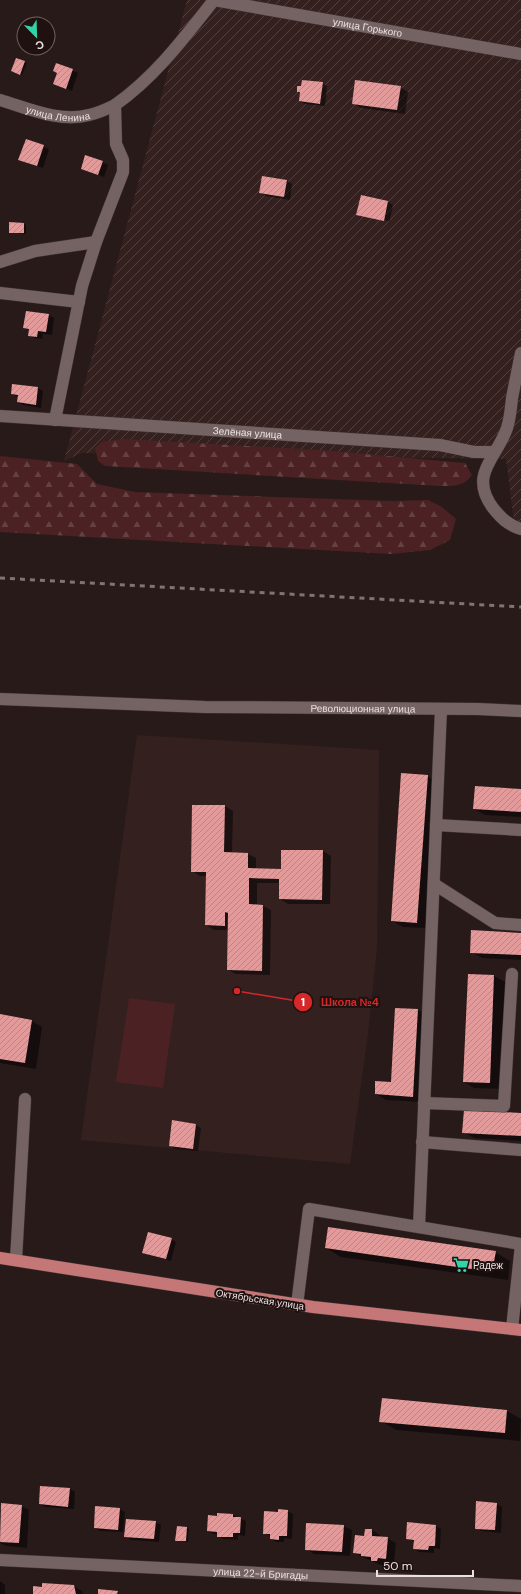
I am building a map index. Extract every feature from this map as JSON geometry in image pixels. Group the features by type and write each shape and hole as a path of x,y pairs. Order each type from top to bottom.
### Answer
{"main road":[{"name":"Октябрьская улица","path":"0,1258 297,1305 516,1330"}],"street":[{"name":"улица Горького","path":"214,0 521,54"},
{"name":"улица Ленина","path":"0,100 51,115 72,117 88,116 115,105 156,71 214,0"},
{"path":"55,420 82,286 96,242 122,172 123,160 116,144 115,105"},
{"path":"0,262 35,251 96,242"},
{"path":"0,293 79,302"},
{"path":"521,353 507,427 501,444 487,464 482,488 486,498 501,518 511,526 521,529"},
{"name":"Зелёная улица","path":"0,416 440,445 474,452 494,452"},
{"name":"Революционная улица","path":"0,699 205,707 521,711"},
{"path":"419,1227 441,709"},
{"path":"436,825 521,830"},
{"path":"434,884 495,923 521,924"},
{"path":"424,1103 504,1106 512,974"},
{"path":"16,1260 25,1099"},
{"path":"422,1142 521,1150"},
{"path":"297,1305 309,1209 521,1245 516,1330"},
{"name":"улица 22-й Бригады","path":"0,1560 521,1586"}],"shaded area":[{"path":"187,0 521,0 521,531 515,530 506,459 82,453 64,461"},
{"path":"137,735 379,750 377,948 368,1033 350,1164 81,1140"}],"green space":[{"path":"122,439 320,450 465,463 472,475 462,484 454,486 440,486 105,466 98,461 95,448 102,442"},
{"path":"0,456 77,464 97,484 135,492 393,501 428,500 442,507 456,519 450,540 430,550 391,554 0,532"},
{"path":"129,998 175,1004 163,1088 116,1082"}],"building":[{"path":"16,58 25,61 20,75 11,71"},
{"path":"56,63 73,69 66,89 53,84 57,73 53,71"},
{"path":"302,80 323,82 320,104 299,101 300,92 297,92 297,86 301,86"},
{"path":"355,80 401,86 397,110 352,104"},
{"path":"26,139 44,145 37,166 18,160"},
{"path":"85,155 103,161 98,175 81,169"},
{"path":"262,176 287,180 284,197 259,193"},
{"path":"361,195 388,201 384,221 356,215"},
{"path":"9,222 24,223 24,233 9,233"},
{"path":"26,311 49,314 46,332 38,331 37,337 28,336 29,329 23,328"},
{"path":"12,384 38,387 36,405 17,402 18,395 11,394"},
{"path":"401,773 428,775 417,923 391,921"},
{"path":"475,786 521,789 521,812 473,809"},
{"path":"192,805 225,805 224,852 248,853 248,868 281,869 281,850 323,850 322,900 279,899 279,879 249,878 249,904 263,905 262,971 227,970 228,913 225,912 225,926 205,925 206,872 191,872"},
{"path":"471,930 521,933 521,955 470,953"},
{"path":"468,974 494,975 490,1083 463,1082"},
{"path":"395,1008 418,1009 413,1097 375,1094 375,1081 391,1082"},
{"path":"0,1014 32,1020 25,1063 0,1059"},
{"path":"464,1110 521,1113 521,1136 462,1133"},
{"path":"172,1120 196,1124 193,1149 169,1146"},
{"path":"328,1227 496,1251 492,1272 325,1248"},
{"path":"148,1232 172,1238 166,1259 142,1253"},
{"path":"382,1398 507,1410 505,1433 379,1422"},
{"path":"40,1486 70,1488 68,1507 39,1504"},
{"path":"476,1501 497,1503 495,1530 475,1529"},
{"path":"1,1503 22,1505 19,1543 0,1542"},
{"path":"95,1506 120,1508 118,1530 94,1528"},
{"path":"278,1509 288,1510 287,1536 279,1536 279,1540 270,1539 270,1534 263,1534 264,1511 278,1512"},
{"path":"217,1513 233,1514 233,1517 241,1517 240,1533 233,1533 233,1537 217,1537 217,1532 207,1531 208,1515 217,1516"},
{"path":"126,1519 156,1521 154,1539 124,1537"},
{"path":"407,1522 436,1525 435,1546 429,1546 428,1550 413,1549 414,1540 406,1539"},
{"path":"306,1523 344,1525 342,1552 305,1550"},
{"path":"177,1526 187,1527 186,1541 175,1541"},
{"path":"365,1529 372,1529 372,1536 388,1537 386,1559 378,1558 377,1561 371,1561 371,1557 353,1553 355,1535 364,1536"},
{"path":"42,1583 74,1585 76,1594 33,1594 33,1586 42,1587"},
{"path":"98,1589 118,1591 117,1594 98,1594"}],"railway":[{"path":"0,578 521,607"}],"place":[{"name":"Школа №4","path":"237,991"},
{"name":"Радеж","path":"461,1265"}]}
